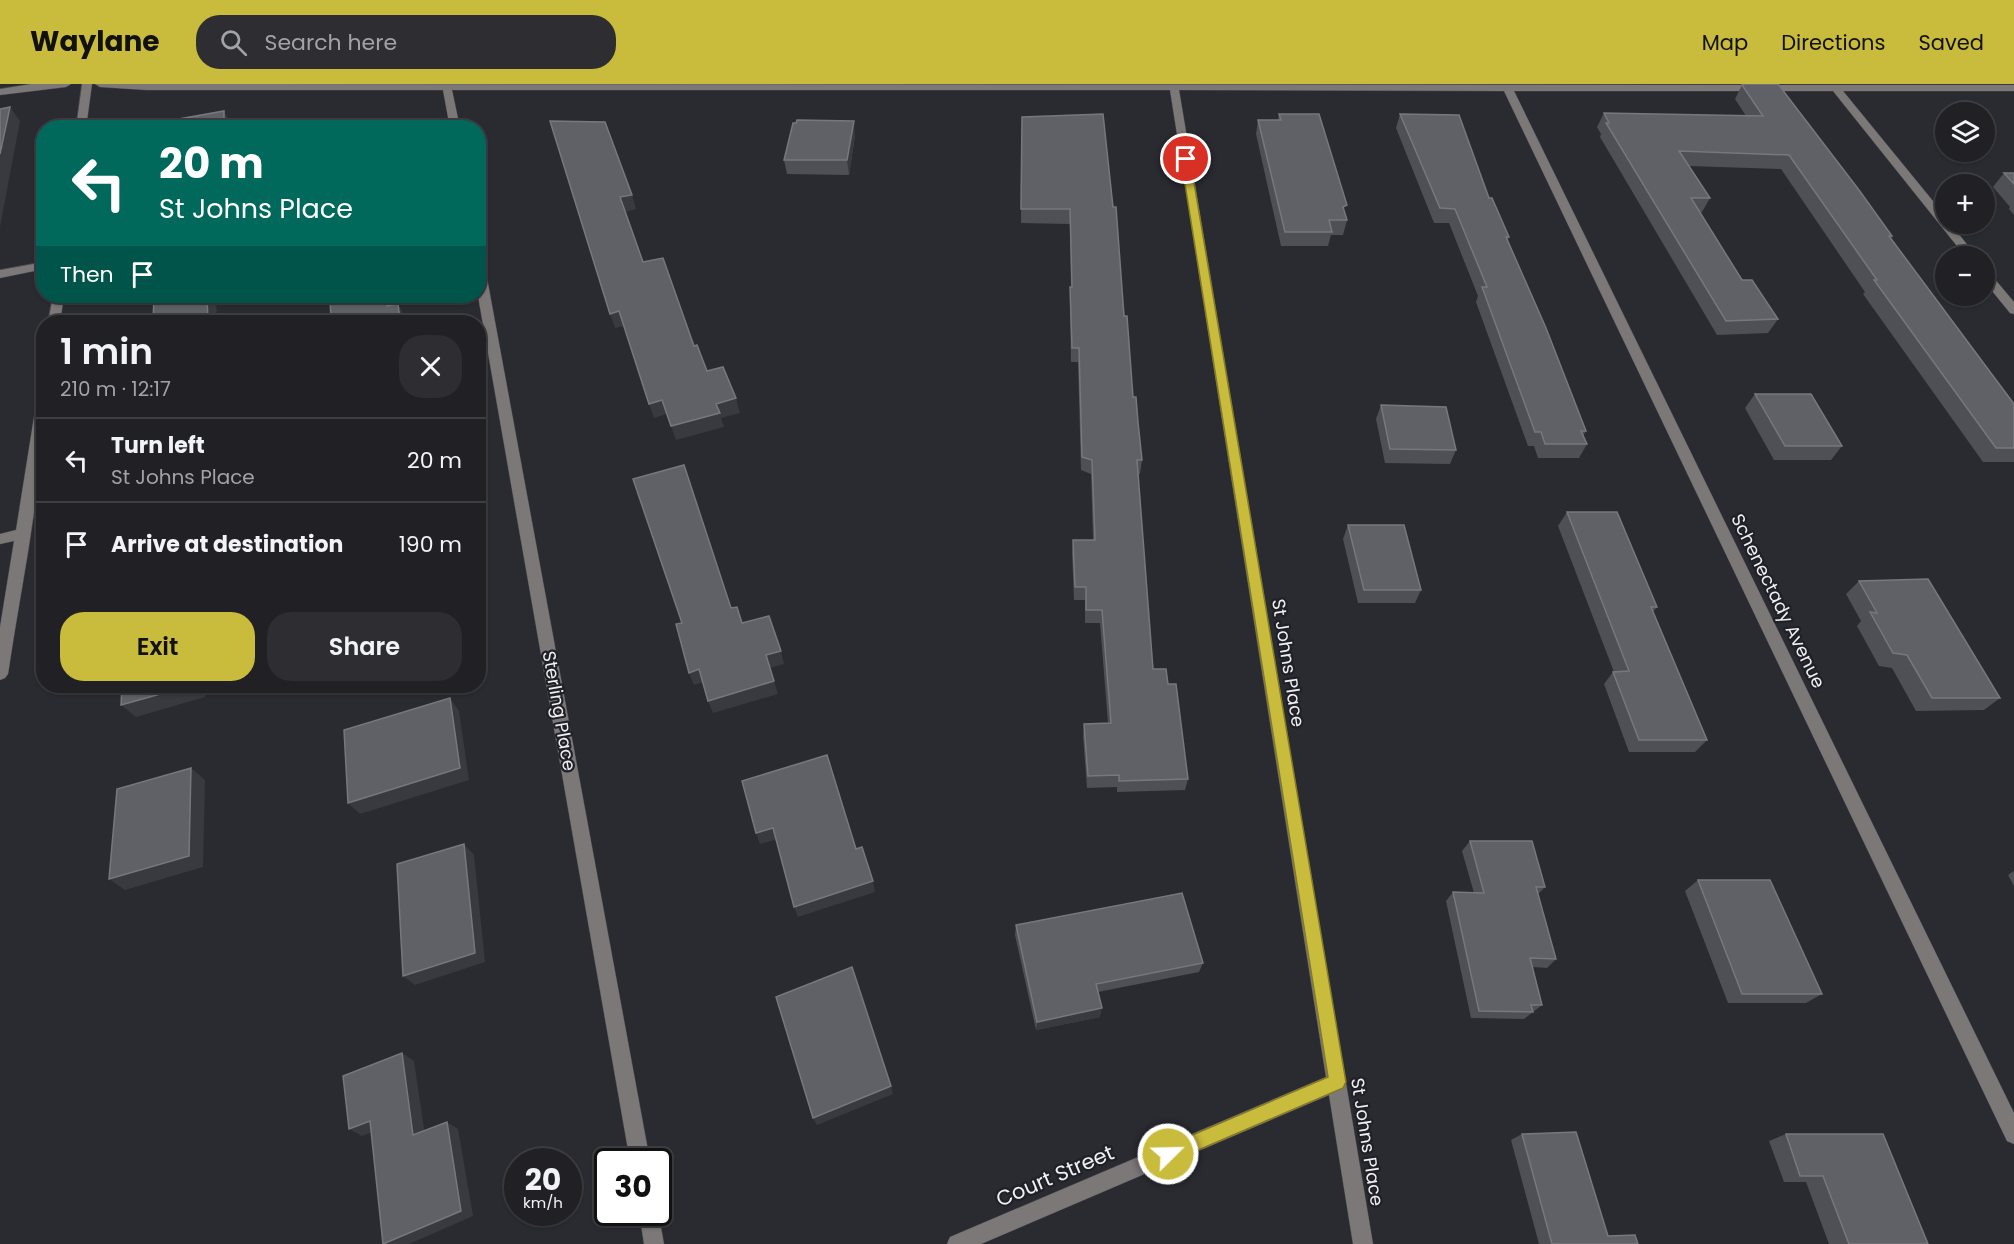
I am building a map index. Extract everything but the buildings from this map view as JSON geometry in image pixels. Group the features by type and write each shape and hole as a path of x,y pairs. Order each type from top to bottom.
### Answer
{"street":[{"path":"0,92 66,84"},
{"path":"82,120 87,84"},
{"path":"100,84 157,87 1507,85 2014,88"},
{"name":"Schenectady Avenue","path":"1507,85 2014,1134"},
{"path":"447,87 453,120"},
{"name":"St Johns Place","path":"1174,87 1363,1244"},
{"path":"1836,88 1963,246"},
{"path":"0,274 36,267"},
{"path":"1995,287 2014,310"},
{"name":"Sterling Place","path":"486,303 638,1148"},
{"path":"0,674 36,446"},
{"path":"0,539 23,533"},
{"name":"Court Street","path":"957,1244 1337,1082"},
{"path":"651,1226 654,1244"}],"route":[{"path":"1168,1154 1337,1082 1186,159"}]}
